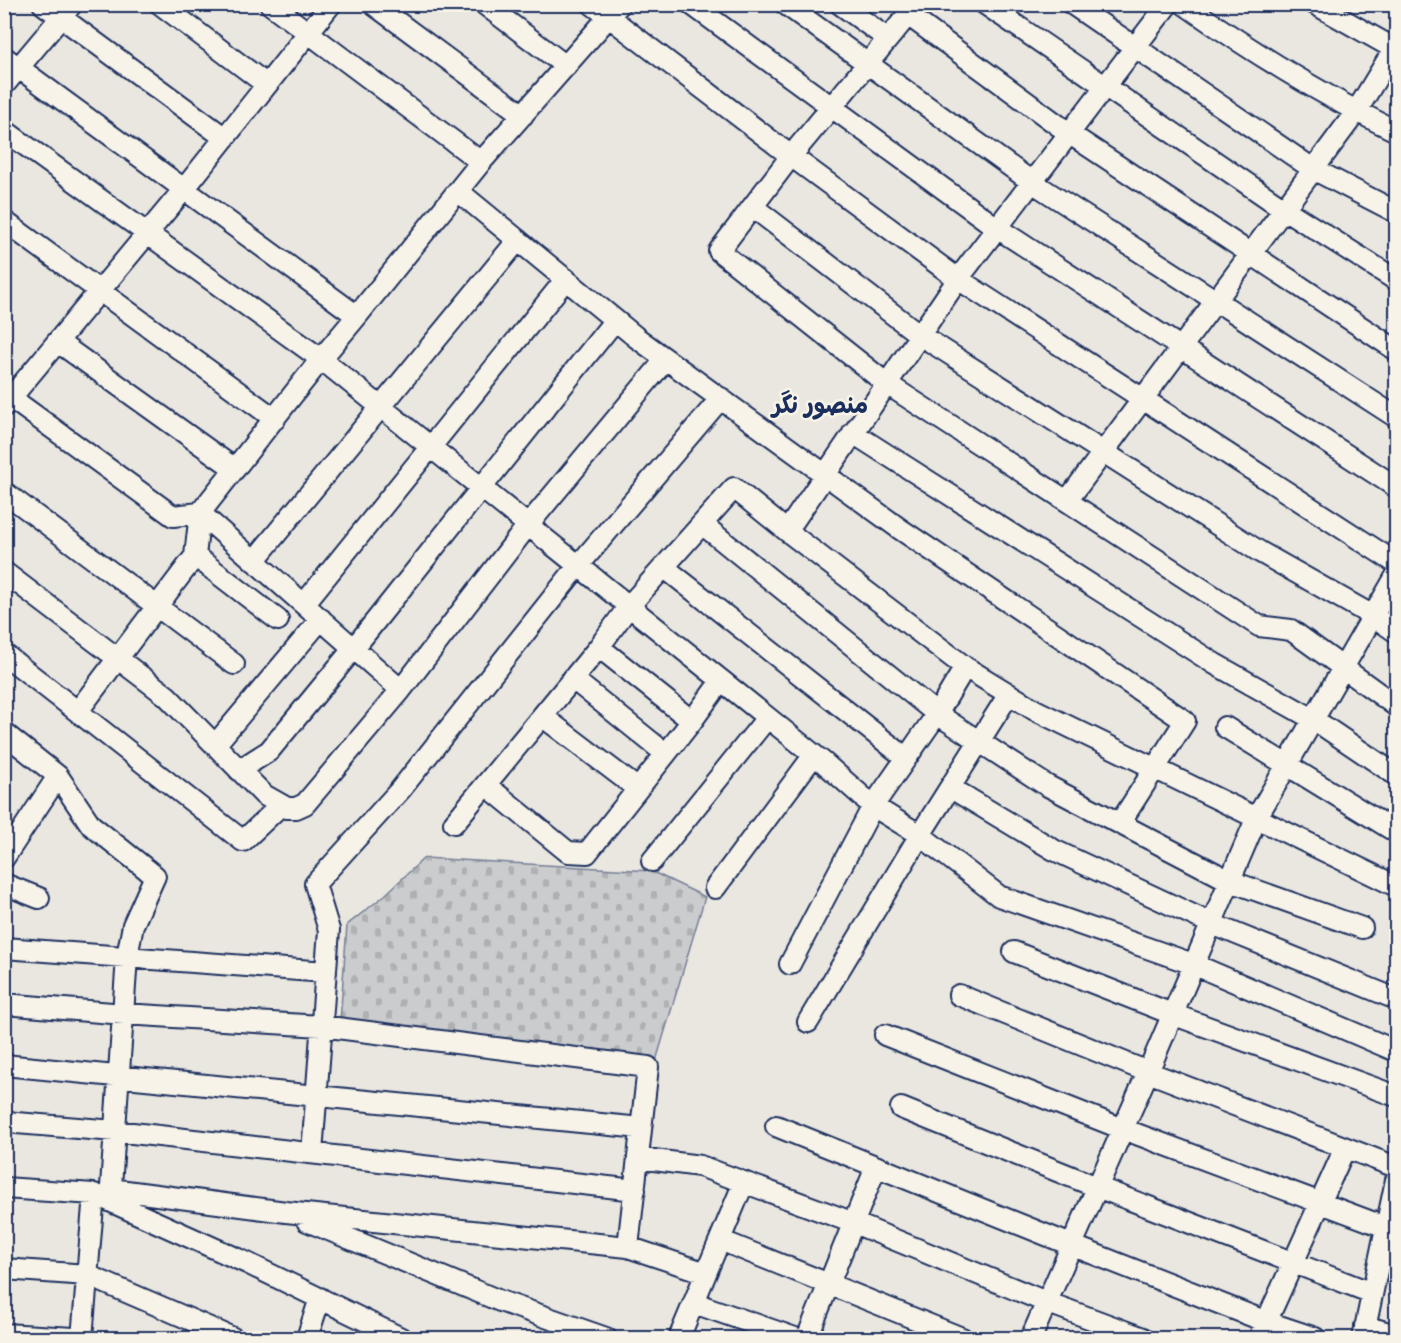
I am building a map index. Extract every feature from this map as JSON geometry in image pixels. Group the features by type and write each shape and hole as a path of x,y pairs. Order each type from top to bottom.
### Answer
{"street":[{"path":"43,4 67,11 225,138"},
{"path":"160,4 267,85"},
{"path":"270,4 481,162"},
{"path":"331,4 185,188 58,342 7,399 173,516 200,513 401,690"},
{"path":"373,4 523,115"},
{"path":"484,4 566,66"},
{"path":"592,4 615,11 791,156 958,279 1396,563"},
{"path":"691,4 997,228 1396,486"},
{"path":"785,4 1032,182 1396,417"},
{"path":"840,4 888,39"},
{"path":"985,4 1284,209 1396,280"},
{"path":"1072,4 1314,169 1396,212"},
{"path":"787,531 958,279 1168,4"},
{"path":"1184,4 1356,112 1396,132"},
{"path":"1067,501 1356,112 1393,57 1315,4"},
{"path":"1396,350 1070,134 913,10 791,156 719,251 887,384 1259,626 1290,630 1396,706"},
{"path":"4,85 12,62 67,11"},
{"path":"78,711 195,556 200,513 481,162 615,11"},
{"path":"12,62 357,316"},
{"path":"4,130 321,359 814,755 873,806 920,835 999,896 1193,964 1396,1051"},
{"path":"458,191 666,359 900,529 1185,721 1120,823"},
{"path":"753,207 920,335 1260,552 1373,616 1396,632"},
{"path":"4,221 275,419"},
{"path":"254,561 518,240"},
{"path":"304,604 566,279"},
{"path":"239,770 269,751 354,648 615,320"},
{"path":"58,342 235,469"},
{"path":"4,572 166,696 264,795 281,806 296,808 305,804 401,690 528,525 666,359"},
{"path":"312,1154 329,930 315,884 401,789 578,566 721,398"},
{"path":"853,433 1215,664 1313,719 1396,775"},
{"path":"454,824 573,679 629,606 734,488 965,667 1035,710 1257,816 1396,886"},
{"path":"4,492 234,664"},
{"path":"702,524 937,714 1046,785 1230,881 1362,928"},
{"path":"195,556 278,620"},
{"path":"665,568 906,758"},
{"path":"1031,1338 1257,816 1396,576"},
{"path":"215,745 321,619"},
{"path":"599,646 692,721"},
{"path":"4,654 243,841 281,806"},
{"path":"790,964 873,806 937,714 965,667"},
{"path":"573,679 666,754"},
{"path":"486,785 568,852 587,854 722,681"},
{"path":"808,1022 920,835 1009,694"},
{"path":"542,716 638,789"},
{"path":"652,861 767,718"},
{"path":"1225,727 1396,832"},
{"path":"4,733 58,776 92,825 155,876 133,926 127,957 116,1131 105,1195 87,1275 82,1338"},
{"path":"715,888 814,755"},
{"path":"4,858 12,830 58,776"},
{"path":"951,788 1054,850 1212,924 1396,999"},
{"path":"4,884 39,898"},
{"path":"4,948 326,972"},
{"path":"1014,952 1172,1014 1396,1096"},
{"path":"959,995 1148,1072 1396,1167"},
{"path":"4,1004 321,1026 648,1067 628,1247"},
{"path":"885,1035 1123,1129 1391,1229"},
{"path":"4,1065 641,1128"},
{"path":"902,1108 1097,1187 1372,1293"},
{"path":"4,1122 116,1131 635,1190"},
{"path":"776,1126 1071,1245 1263,1330 1315,1338"},
{"path":"1263,1330 1345,1148"},
{"path":"639,1158 700,1166 854,1223 1046,1302 1143,1338"},
{"path":"807,1338 876,1167"},
{"path":"1396,1180 1387,1265 1372,1293 1364,1332 1396,1335"},
{"path":"679,1338 744,1182"},
{"path":"4,1188 286,1212 628,1247 706,1273"},
{"path":"105,1195 401,1338"},
{"path":"286,1212 500,1301 606,1338"},
{"path":"720,1240 962,1338"},
{"path":"4,1269 87,1275 232,1338"},
{"path":"307,1338 320,1298"},
{"path":"694,1302 795,1338"},
{"path":"4,1334 74,1338"}],"green space":[{"path":"424,858 651,871 705,897 656,1061 340,1022 347,925 385,895"}],"district":[{"name":"منصور نگر","path":"820,405"}]}
